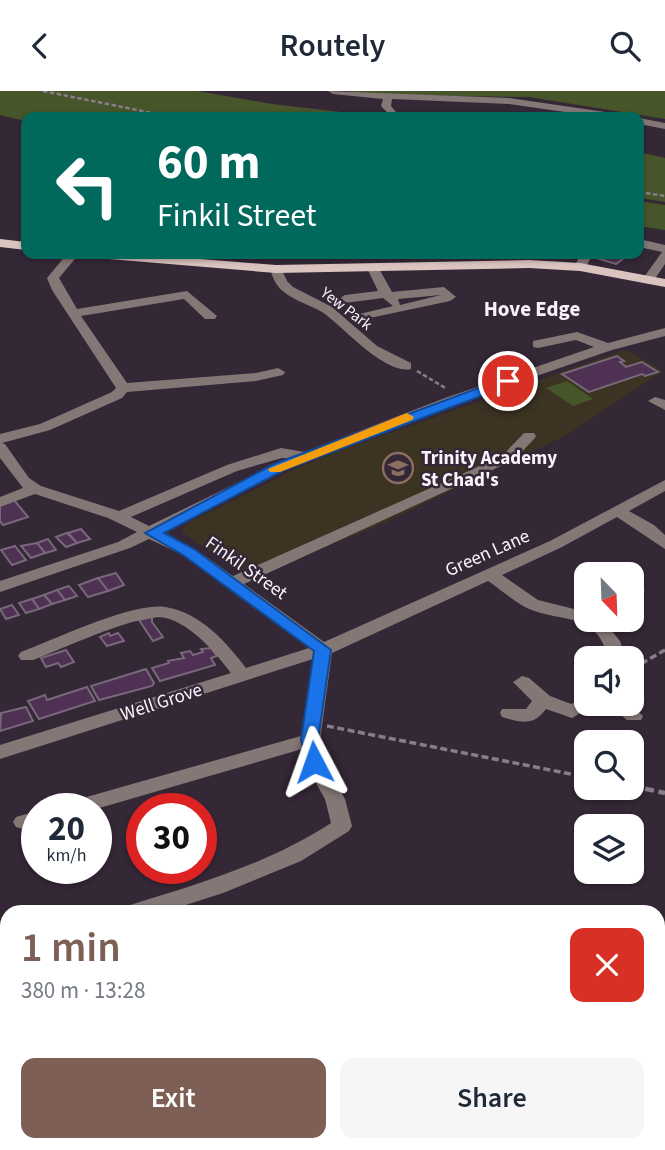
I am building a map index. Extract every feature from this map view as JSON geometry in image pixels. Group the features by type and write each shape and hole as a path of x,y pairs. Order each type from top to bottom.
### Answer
{"main road":[{"path":"0,243 21,245"},
{"path":"157,259 276,269 520,264 580,267 665,283"}],"street":[{"path":"333,91 388,97 509,101 585,112"},
{"path":"388,97 386,106 390,112"},
{"path":"644,122 665,126"},
{"path":"644,244 665,249"},
{"path":"648,280 665,255"},
{"path":"69,259 52,278 123,387"},
{"path":"580,267 584,259"},
{"path":"373,268 399,309"},
{"name":"Yew Park","path":"276,269 281,282 289,290 327,310 372,349 406,366"},
{"path":"345,299 444,291 450,297 356,319"},
{"path":"73,313 187,295 210,316"},
{"path":"0,587 152,533 279,467 307,456 459,398 607,348 665,332"},
{"path":"538,344 577,336 607,348"},
{"path":"123,387 260,381 278,372"},
{"path":"0,439 45,427 117,395 123,387"},
{"path":"233,583 509,457 529,436"},
{"name":"Finkil Street","path":"0,447 6,464 35,489 118,517 189,552 323,650"},
{"path":"118,517 232,468 281,453 307,456"},
{"name":"Green Lane","path":"323,650 556,544 665,485"},
{"path":"0,502 35,489"},
{"path":"618,511 648,528 665,544"},
{"path":"489,574 532,604 574,614"},
{"path":"27,656 136,617 165,612 189,624 215,644 242,675"},
{"path":"159,905 228,885 317,843 342,826 335,799 314,762 311,731 323,650"},
{"name":"Well Grove","path":"0,752 323,650"},
{"path":"522,682 543,700 574,711"},
{"path":"509,713 531,716 543,700"},
{"path":"112,795 311,731"}],"path":[{"path":"43,91 150,112"},
{"path":"644,193 665,197"},
{"path":"406,366 459,398"},
{"path":"644,662 665,650"},
{"path":"311,731 574,775"},
{"path":"644,789 665,793"}],"shaded area":[{"name":"Trinity Academy St Chad's","path":"621,351 629,351 663,371 567,435 373,528 297,558 251,580 183,533 182,529 190,522 328,455"}],"green space":[{"path":"0,91 198,91 341,112 21,112 21,120 0,115"},
{"path":"344,91 665,91 665,119 644,116 644,112 622,112 529,97 387,95"},
{"path":"644,153 665,158 665,202 644,199"},
{"path":"644,202 665,205 665,230 644,227"},
{"path":"567,381 593,399 573,406 546,388"}],"building":[{"path":"599,259 623,259 616,264"},
{"path":"617,356 624,361 620,362 626,367 642,362 658,372 645,376 642,374 589,392 562,374"},
{"path":"14,500 28,517 3,525 0,521 0,505"},
{"path":"81,529 90,539 77,543 68,533"},
{"path":"67,533 77,543 66,547 56,537"},
{"path":"48,539 56,550 45,553 37,543"},
{"path":"37,543 45,553 31,558 21,546"},
{"path":"15,546 26,560 12,565 1,550"},
{"path":"116,573 124,585 108,591 98,578"},
{"path":"98,578 108,591 88,597 79,585"},
{"path":"69,586 77,596 65,600 57,590"},
{"path":"57,590 65,600 52,604 44,595"},
{"path":"44,595 52,604 39,609 32,599"},
{"path":"32,599 39,609 26,613 19,603"},
{"path":"12,605 19,615 6,619 0,609"},
{"path":"152,617 152,622 163,637 153,641 139,620"},
{"path":"109,633 110,636 118,633 124,641 107,646 100,637"},
{"path":"211,648 217,656 211,658 215,665 160,681 152,668 184,658 181,653 190,651 193,655 203,652 201,649"},
{"path":"66,650 74,662 61,667 58,663 46,667 41,658"},
{"path":"146,669 154,683 152,686 99,700 91,686"},
{"path":"87,687 95,701 39,719 28,701 45,695 47,700"},
{"path":"26,707 33,721 0,731 1,713"}],"slow traffic":[{"path":"275,469 407,417"}],"place":[{"name":"Trinity Academy St Chad's","path":"398,468"}],"district":[{"name":"Hove Edge","path":"532,309"}],"route":[{"path":"314,762 310,740 323,650 309,637 189,552 152,533 279,467 508,381"}]}
